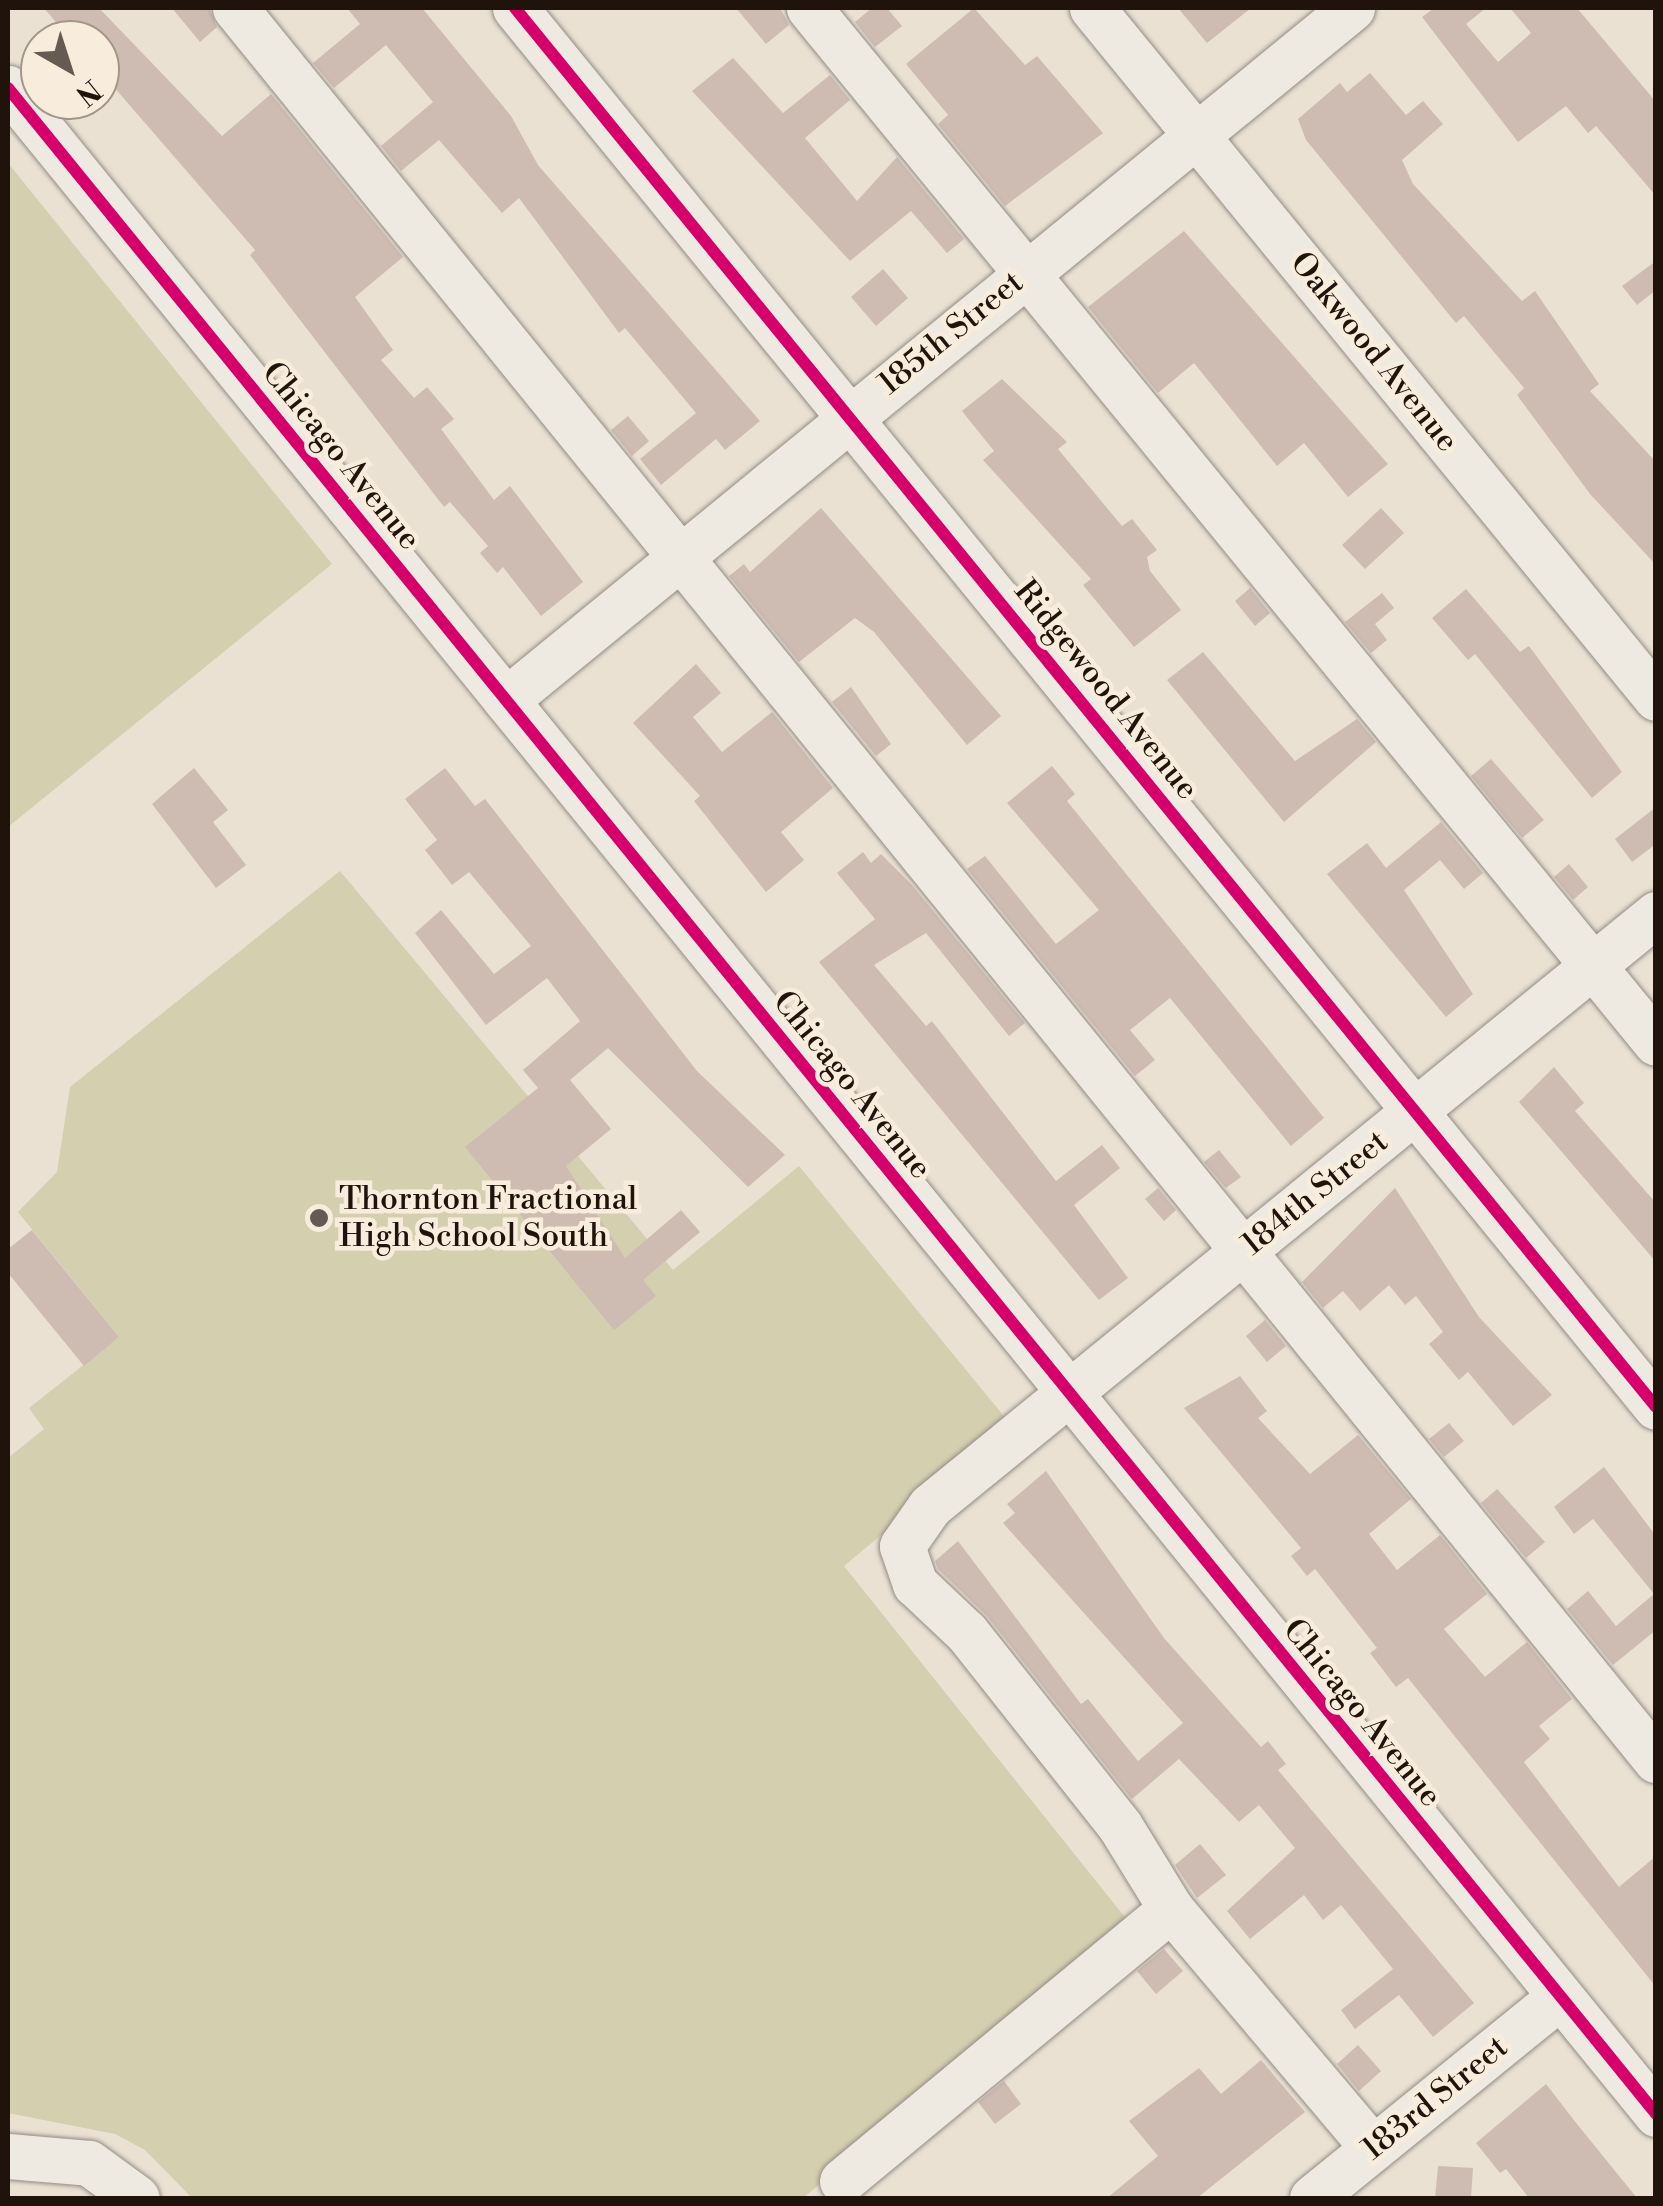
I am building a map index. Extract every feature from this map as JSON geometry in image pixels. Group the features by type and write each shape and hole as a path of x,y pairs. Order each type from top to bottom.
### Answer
{"street":[{"path":"235,8 1656,1760"},
{"name":"Ridgewood Avenue","path":"515,8 1656,1407"},
{"path":"810,8 1656,1043"},
{"name":"Oakwood Avenue","path":"1092,8 1656,698"},
{"name":"185th Street","path":"506,700 847,417 1198,137 1352,8"},
{"name":"Chicago Avenue","path":"8,88 1559,1998 1648,2088"},
{"name":"184th Street","path":"1172,1909 1120,1826 902,1563 917,1518 1656,914"},
{"path":"842,2181 1172,1909 1373,2148"},
{"name":"183rd Street","path":"1312,2198 1559,1998"},
{"path":"8,2156 89,2164 137,2198"}],"shaded area":[{"path":"8,163 332,564 8,827"},
{"name":"Thornton Fractional High School South","path":"340,871 673,1270 799,1166 1012,1426 844,1566 1132,1926 803,2198 192,2198 145,2150 115,2134 8,2113 8,1458 44,1429 29,1408 119,1337 18,1212 57,1172 70,1087"}],"building":[{"path":"44,8 99,8 111,20 54,20"},
{"path":"172,8 209,8 217,27 200,42"},
{"path":"347,8 422,8 511,116 538,165 760,421 725,450 716,439 661,485 640,459 696,413 625,328 619,333 519,198 502,213 439,140 401,171 381,146 433,102 386,45 334,88 313,63 360,24"},
{"path":"736,8 780,8 789,25 766,44"},
{"path":"872,8 887,8 902,26 875,47 855,22"},
{"path":"974,8 1025,65 1037,56 1103,133 1005,206 938,124 948,115 906,64"},
{"path":"1178,8 1251,8 1207,43"},
{"path":"1434,8 1486,8 1466,24 1498,62 1531,33 1510,8 1577,8 1656,102 1656,196 1596,126 1588,133 1566,106 1518,142 1422,17"},
{"path":"120,30 222,136 271,94 403,257 355,297 393,350 381,360 414,398 427,387 454,419 441,429 494,500 510,486 583,582 541,616 503,567 497,573 480,553 488,546 450,502 444,507 250,255 255,250 120,94"},
{"path":"733,58 783,113 830,75 850,100 805,138 857,201 897,157 964,239 947,253 911,211 850,261 692,91"},
{"path":"1370,73 1406,115 1423,101 1443,124 1402,160 1413,184 1522,301 1535,291 1599,384 1590,391 1656,462 1656,565 1590,494 1517,395 1524,388 1464,316 1456,323 1306,140 1298,119 1340,83 1347,92"},
{"path":"1184,231 1388,464 1348,497 1304,443 1277,466 1194,363 1158,393 1088,307"},
{"path":"1656,261 1656,290 1637,305 1622,286"},
{"path":"883,269 908,298 876,326 851,297"},
{"path":"1002,379 1067,442 1058,449 1122,526 1132,519 1157,550 1147,557 1150,571 1181,610 1134,647 1083,585 1091,579 983,460 994,451 962,411"},
{"path":"628,416 649,441 632,456 611,430"},
{"path":"821,508 1001,716 967,745 874,632 855,618 799,662 729,576 744,564 750,572"},
{"path":"1381,508 1404,533 1365,569 1342,545"},
{"path":"1250,588 1270,613 1255,626 1235,601"},
{"path":"1466,589 1520,652 1529,646 1622,772 1592,798 1475,654 1468,660 1432,618"},
{"path":"1382,593 1394,608 1375,624 1387,640 1371,653 1345,622"},
{"path":"1203,652 1295,761 1357,719 1376,742 1284,822 1167,680"},
{"path":"696,664 721,693 693,717 722,752 772,712 833,788 781,832 804,860 766,892 694,801 700,796 633,723"},
{"path":"851,687 891,744 876,756 832,702"},
{"path":"1491,759 1544,820 1522,838 1471,776"},
{"path":"1052,766 1075,794 1067,801 1324,1118 1291,1146 1170,998 1130,1030 1155,1060 1135,1076 967,869 985,856 1056,944 1099,910 1007,803"},
{"path":"194,768 228,810 213,822 246,865 216,888 152,804"},
{"path":"445,768 475,806 485,799 697,1071 785,1155 748,1187 608,1048 570,1080 611,1129 566,1166 625,1258 681,1210 700,1232 643,1280 656,1296 614,1330 465,1147 538,1088 523,1070 580,1021 547,978 486,1025 415,933 441,910 494,974 531,946 469,872 452,885 425,850 437,840 405,799"},
{"path":"1656,807 1656,844 1632,862 1615,839"},
{"path":"1441,822 1483,873 1464,889 1440,860 1404,890 1473,994 1446,1017 1327,874 1367,843 1386,868"},
{"path":"863,852 871,863 881,854 912,885 1025,1023 1009,1036 926,933 874,965 926,1026 932,1021 1056,1181 1102,1145 1120,1168 1074,1205 1128,1278 1099,1300 819,962 875,919 837,873"},
{"path":"1569,864 1588,887 1573,900 1554,877"},
{"path":"1554,1067 1584,1103 1575,1111 1656,1203 1656,1262 1519,1102"},
{"path":"1219,1150 1241,1177 1226,1188 1204,1162"},
{"path":"1158,1188 1176,1210 1164,1221 1145,1199"},
{"path":"1395,1188 1479,1317 1552,1395 1513,1426 1468,1372 1459,1380 1429,1344 1443,1332 1416,1296 1405,1305 1389,1285 1360,1311 1343,1291 1323,1308 1302,1282"},
{"path":"32,1230 119,1337 84,1366 8,1273 8,1249"},
{"path":"1265,1320 1286,1346 1267,1362 1246,1336"},
{"path":"1240,1376 1267,1411 1258,1418 1310,1474 1358,1435 1411,1499 1369,1534 1397,1570 1440,1535 1487,1594 1444,1629 1485,1677 1527,1642 1572,1699 1539,1726 1550,1739 1524,1762 1619,1887 1656,1856 1656,1987 1408,1678 1396,1687 1370,1653 1377,1648 1315,1569 1307,1576 1291,1556 1301,1548 1184,1408"},
{"path":"1449,1423 1464,1441 1444,1457 1429,1439"},
{"path":"1604,1467 1656,1536 1656,1630 1613,1665 1567,1609 1588,1591 1616,1626 1654,1594 1593,1519 1574,1534 1554,1507"},
{"path":"1046,1471 1164,1638 1261,1747 1268,1741 1286,1764 1278,1770 1474,2003 1433,2037 1399,1995 1355,2029 1341,2010 1393,1969 1341,1905 1323,1920 1304,1895 1250,1939 1227,1911 1295,1848 1259,1805 1239,1822 1179,1759 1132,1799 987,1616 938,1569 935,1561 958,1541 1081,1704 1088,1699 1138,1761 1183,1723 1003,1523 1015,1513 1007,1504"},
{"path":"1497,1489 1545,1542 1526,1558 1481,1503"},
{"path":"1200,1844 1226,1875 1197,1898 1175,1865"},
{"path":"1164,1949 1183,1971 1156,1994 1137,1971"},
{"path":"1358,2045 1381,2071 1359,2091 1337,2064"},
{"path":"1261,2060 1305,2112 1197,2198 1107,2198 1158,2156 1129,2121 1199,2068 1221,2094"},
{"path":"1004,2081 1021,2104 995,2124 978,2102"},
{"path":"1546,2084 1637,2198 1529,2198 1506,2169 1500,2173 1476,2143"},
{"path":"1438,2166 1473,2168 1471,2198 1435,2198"}],"cycle path":[{"path":"515,8 1656,1407"},
{"path":"8,88 1656,2114"}],"place":[{"name":"Thornton Fractional High School South","path":"319,1218"}]}
